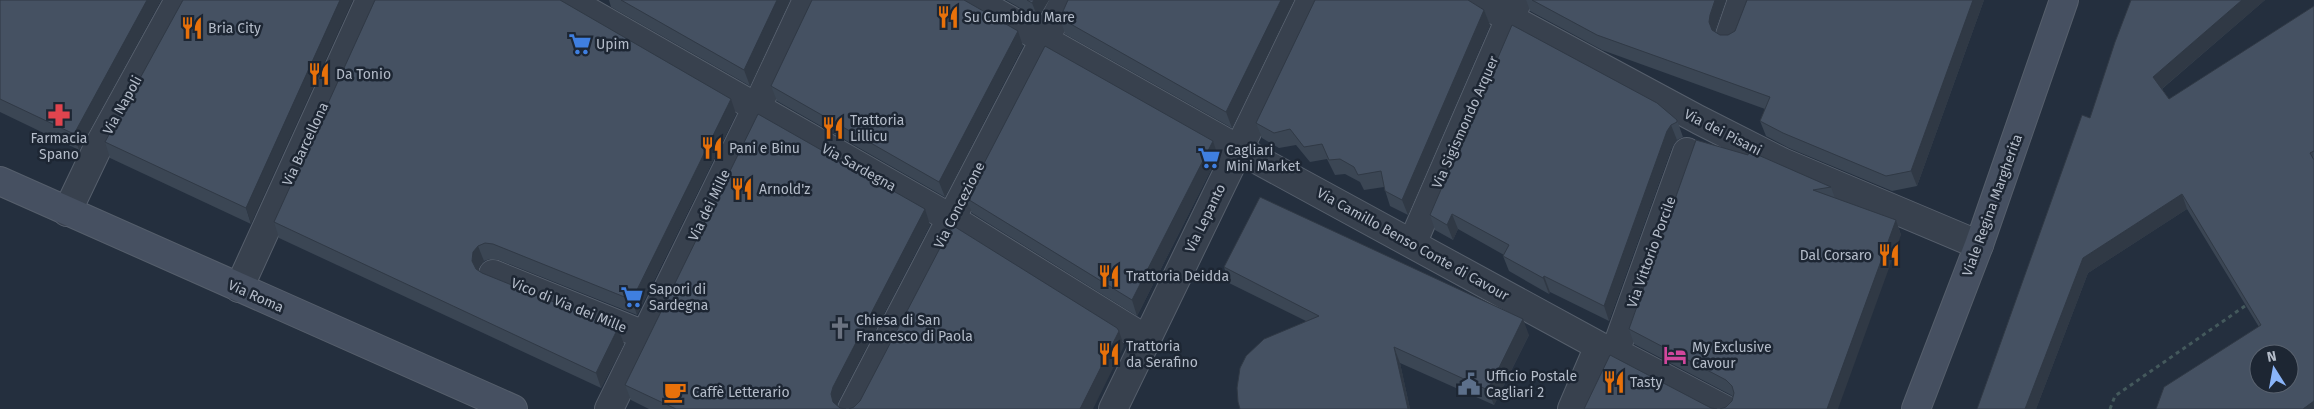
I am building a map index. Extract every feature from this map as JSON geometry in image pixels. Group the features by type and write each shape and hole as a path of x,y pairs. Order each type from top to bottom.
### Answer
{"main road":[{"name":"Viale Regina Margherita","path":"1916,409 1979,245 2064,0"},
{"name":"Via Roma","path":"0,181 513,409"}],"street":[{"name":"Via Napoli","path":"67,212 98,148 179,0"},
{"name":"Via Barcellona","path":"239,288 370,0"},
{"name":"Via Sardegna","path":"568,0 756,109 952,219 1147,340"},
{"name":"Via dei Mille","path":"608,409 756,109 807,0"},
{"name":"Via Camillo Benso Conte di Cavour","path":"974,0 1238,149 1412,244 1607,349 1724,409"},
{"name":"Via Concezione","path":"852,409 1065,0"},
{"name":"Via Lepanto","path":"1113,409 1310,0"},
{"name":"Via dei Pisani","path":"1476,0 1515,9 1699,120 1782,162 1979,245"},
{"path":"1730,35 1742,0"},
{"name":"Via Sigismondo Arquer","path":"1412,244 1515,9"},
{"name":"Via Vittorio Porcile","path":"1572,409 1607,349 1687,152"},
{"name":"Vico di Via dei Mille","path":"493,274 644,335"}],"path":[{"path":"2110,409 2115,396 2245,306"}],"building":[{"path":"0,0 147,0 74,134 0,99"},
{"path":"183,0 340,0 246,208 105,142"},
{"path":"375,0 560,0 731,99 632,300 493,244 485,243 478,246 473,252 472,261 476,269 482,273 618,328 596,373 274,222"},
{"path":"621,0 777,0 744,70"},
{"path":"812,0 964,0 1018,31 939,182 771,86"},
{"path":"1068,0 1281,0 1226,112 1060,18"},
{"path":"1315,0 1468,0 1484,10 1402,200 1385,191 1381,171 1358,175 1354,167 1340,159 1329,160 1322,144 1304,147 1290,129 1274,133 1256,123"},
{"path":"1532,0 1715,0 1709,22 1712,30 1720,35 1728,35 1735,31 1747,0 1973,0 1911,171 1886,176 1783,133 1760,121 1770,97 1597,35"},
{"path":"2131,0 2242,0 2153,77 2169,99 2314,6 2314,151 2310,153 2314,160 2314,401 2303,409 2156,409 2164,387 2261,325 2182,194 2083,258 2025,409 1977,409 2082,115 2090,118"},
{"path":"1512,25 1657,103 1677,120 1667,131 1604,306 1544,276 1543,278 1503,256 1509,245 1452,214 1447,225 1430,215"},
{"path":"1045,46 1213,141 1132,300 966,198"},
{"path":"758,114 925,209 833,387 831,394 833,402 840,408 846,409 676,409 625,385"},
{"path":"1696,140 1748,155 1749,151 1831,187 1813,190 1896,220 1827,409 1720,409 1726,407 1732,401 1734,393 1732,386 1726,380 1629,329"},
{"path":"1260,197 1523,319 1488,390 1394,347 1408,409 1240,409 1237,388 1240,368 1246,356 1264,339 1319,316 1224,267"},
{"path":"952,225 1117,328 1119,331 1080,409 849,409 860,401"},
{"path":"1610,355 1711,408 1717,409 1584,409"}],"place":[{"name":"Su Cumbidu Mare","path":"948,17"},
{"name":"Bria City","path":"192,28"},
{"name":"Upim","path":"580,44"},
{"name":"Da Tonio","path":"319,74"},
{"name":"Farmacia Spano","path":"59,115"},
{"name":"Trattoria Lillicu","path":"833,128"},
{"name":"Pani e Binu","path":"712,148"},
{"name":"Cagliari Mini Market","path":"1209,158"},
{"name":"Arnold'z","path":"742,189"},
{"name":"Dal Corsaro","path":"1889,255"},
{"name":"Trattoria Deidda","path":"1109,276"},
{"name":"Sapori di Sardegna","path":"632,297"},
{"name":"Chiesa di San Francesco di Paola","path":"840,328"},
{"name":"Trattoria da Serafino","path":"1109,354"},
{"name":"My Exclusive Cavour","path":"1675,355"},
{"name":"Tasty","path":"1614,382"},
{"name":"Ufficio Postale Cagliari 2","path":"1469,384"},
{"name":"Caffè Letterario","path":"675,392"}]}
